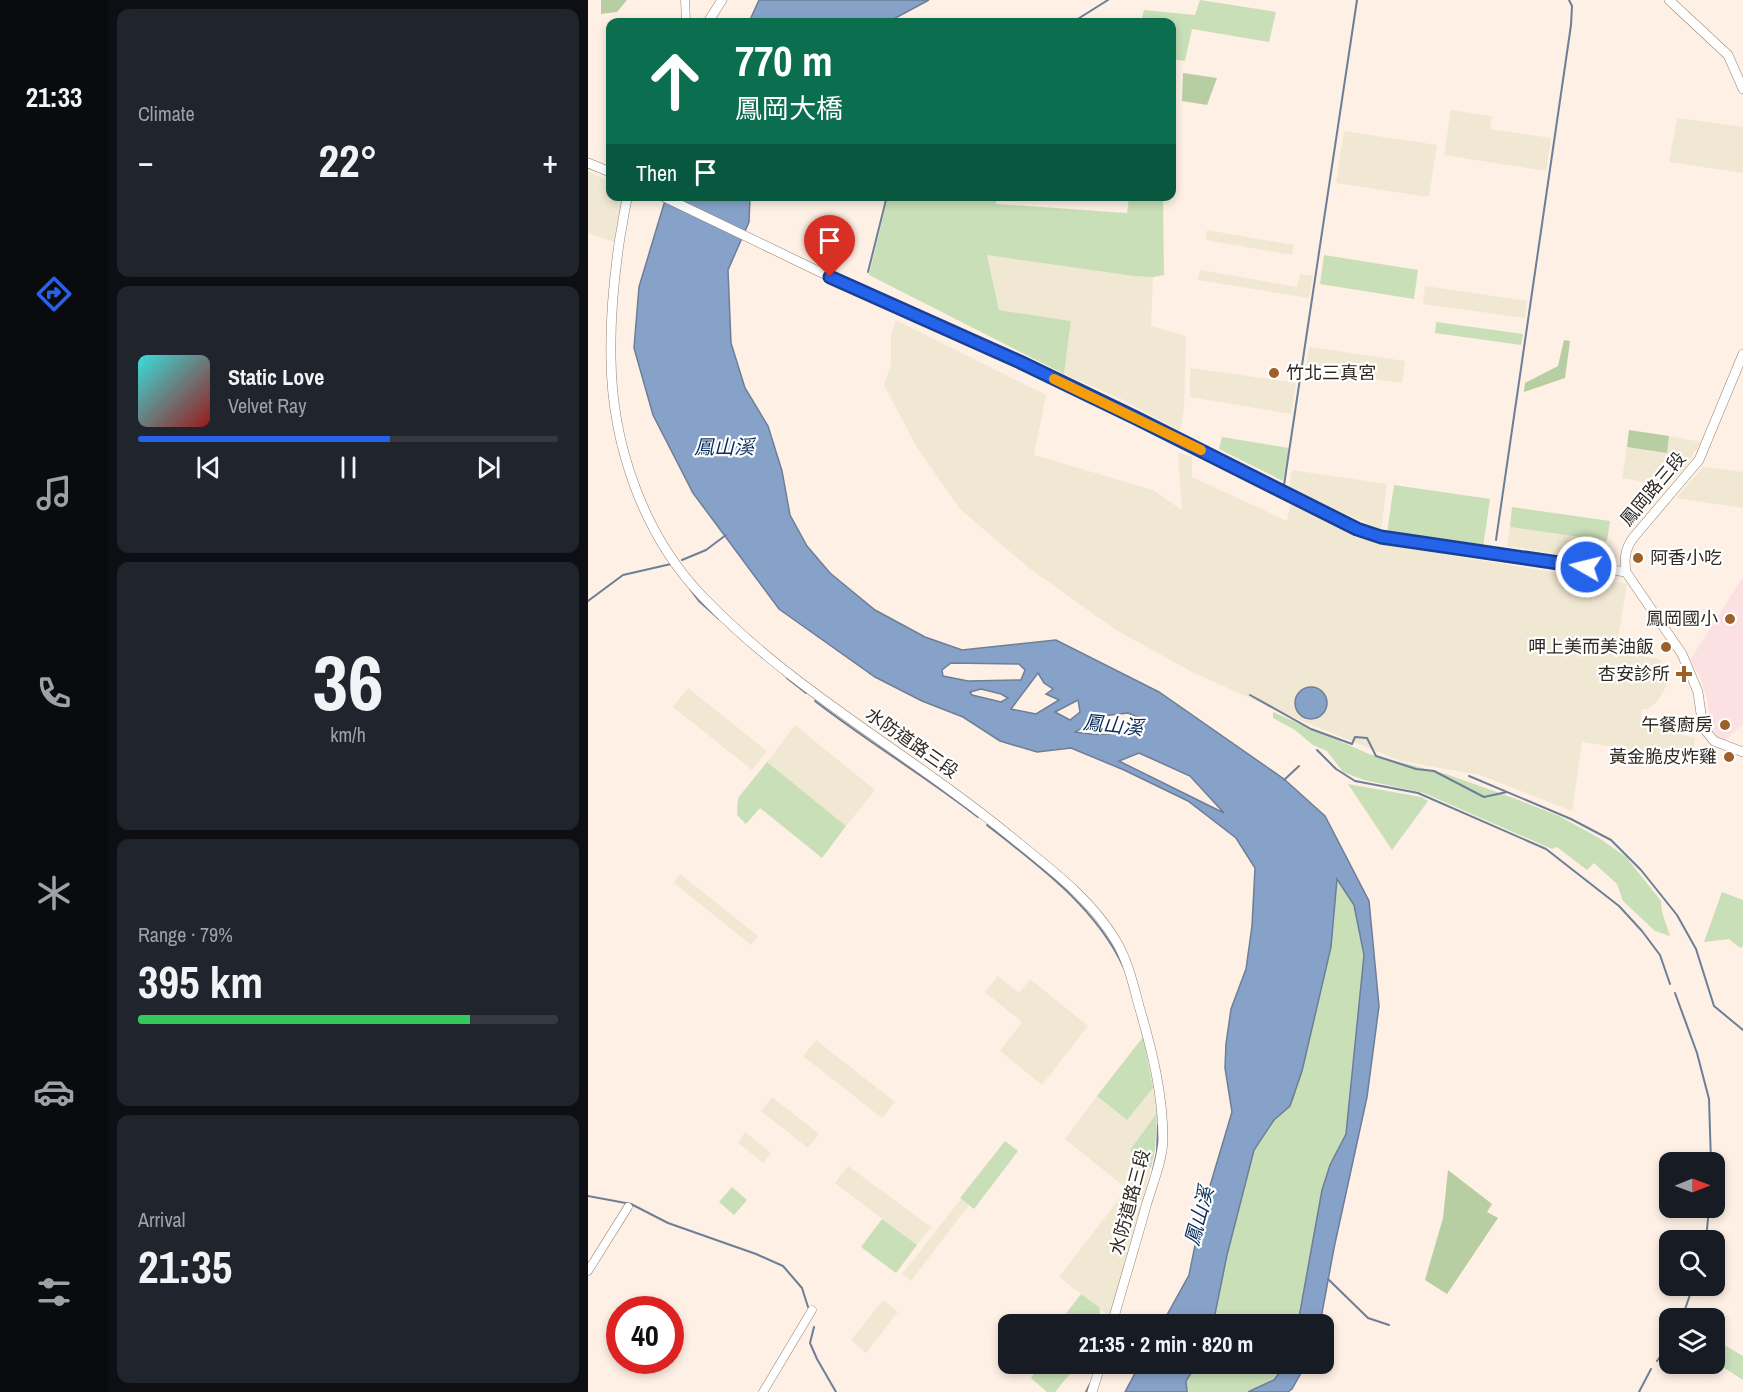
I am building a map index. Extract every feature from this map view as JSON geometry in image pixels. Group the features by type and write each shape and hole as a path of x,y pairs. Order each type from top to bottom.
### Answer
{"street":[{"path":"685,0 686,18"},
{"path":"711,18 722,0"},
{"path":"1669,0 1675,8 1703,29 1728,55 1743,89"},
{"path":"588,163 606,170"},
{"name":"水防道路三段","path":"627,201 618,250 612,305 610,336 613,400 621,443 639,499 667,551 701,595 748,639 813,693 911,760 986,816 1072,888 1097,914 1116,941 1128,968 1153,1052 1161,1101 1163,1144 1115,1314"},
{"path":"672,201 872,297 1020,362 1357,529 1381,537 1626,572 1682,654 1698,692 1705,730 1713,741 1743,752"},
{"name":"鳳岡路三段","path":"1626,572 1624,559 1628,545 1699,460 1739,372 1743,354"},
{"path":"588,1271 628,1206"},
{"path":"763,1392 812,1310"},
{"path":"1092,1392 1098,1374"}],"shaded area":[{"path":"1451,110 1492,116 1490,129 1551,138 1546,171 1444,155"},
{"path":"1677,118 1743,127 1743,173 1669,162"},
{"path":"1344,131 1437,145 1429,197 1336,183"},
{"path":"588,171 606,180 606,201 624,201 614,242 588,233"},
{"path":"1207,230 1294,245 1292,255 1206,240"},
{"path":"987,255 1153,277 1151,326 1186,336 1184,408 1180,431 1121,399 1064,374 1071,321 999,310"},
{"path":"1200,270 1297,287 1300,274 1313,276 1309,298 1198,280"},
{"path":"1425,286 1527,301 1525,318 1423,304"},
{"path":"896,320 1046,395 1034,455 1153,490 1182,510 1178,452 1192,457 1192,477 1287,521 1291,502 1380,544 1627,584 1616,649 1661,660 1667,685 1657,702 1648,709 1642,709 1641,722 1662,725 1661,730 1695,738 1693,757 1667,751 1666,755 1582,742 1572,811 1480,775 1401,761 1295,718 1194,673 1116,630 1029,568 960,509 916,446 884,385 891,364 891,334"},
{"path":"1309,347 1405,361 1402,383 1306,369"},
{"path":"1190,368 1296,383 1291,414 1190,397"},
{"path":"1669,436 1701,442 1684,469 1667,486 1622,478 1627,447 1667,452"},
{"path":"1703,467 1743,472 1743,508 1676,498"},
{"path":"1292,470 1387,484 1381,530 1289,488"},
{"path":"1510,527 1571,536 1568,556 1507,546"},
{"path":"1571,536 1607,541 1604,561 1568,556"},
{"name":"鳳岡國小","path":"1743,577 1743,724 1724,741 1717,737 1711,725 1707,698 1699,675 1690,660"},
{"path":"688,688 767,751 752,770 673,707"},
{"path":"795,725 875,790 846,826 767,762"},
{"path":"680,874 758,936 751,945 674,883"},
{"path":"998,976 1019,993 1030,979 1088,1026 1042,1085 1000,1051 1022,1022 985,992"},
{"path":"816,1040 895,1102 882,1118 803,1056"},
{"path":"1153,1088 1157,1113 1130,1150 1142,1164 1151,1168 1142,1201 1065,1139 1097,1096 1127,1120"},
{"path":"772,1097 819,1134 808,1148 761,1111"},
{"path":"745,1132 771,1153 763,1163 738,1143"},
{"path":"848,1166 931,1227 917,1245 835,1183"},
{"path":"1123,1194 1135,1206 1143,1208 1113,1314 1107,1314 1059,1277"},
{"path":"961,1199 969,1205 911,1281 902,1274"},
{"path":"883,1300 898,1312 866,1353 851,1340"}],"green space":[{"path":"601,0 627,0 617,12 601,14"},
{"path":"1200,0 1276,12 1269,42 1192,29 1185,61 1176,60 1176,18 1142,18 1144,10 1195,15"},
{"path":"1183,73 1217,78 1207,105 1182,101"},
{"path":"887,201 996,201 996,204 1127,213 1128,201 1163,201 1164,275 1134,276 987,255 999,310 1071,321 1064,374 869,275"},
{"path":"1324,255 1418,270 1414,299 1320,284"},
{"path":"1436,322 1523,334 1521,345 1435,333"},
{"path":"1564,340 1570,341 1565,378 1524,392 1525,383 1558,366"},
{"path":"1629,430 1669,436 1667,453 1627,447"},
{"path":"1222,437 1289,448 1283,481 1219,449"},
{"path":"1394,485 1490,499 1483,547 1387,533"},
{"path":"1512,507 1610,521 1607,541 1510,527"},
{"path":"1273,712 1369,754 1446,774 1508,796 1559,816 1599,838 1626,857 1661,901 1670,936 1655,931 1623,901 1617,884 1594,863 1587,870 1557,847 1552,849 1424,793 1364,780 1343,772 1327,751 1313,745 1295,730 1273,718"},
{"path":"767,762 846,826 822,858 760,808 746,824 737,815 738,798"},
{"path":"1348,784 1421,797 1428,801 1392,850"},
{"path":"1336,879 1354,905 1364,955 1346,1134 1330,1165 1322,1190 1300,1314 1215,1314 1227,1255 1254,1150 1274,1120 1290,1106 1302,1071 1331,947"},
{"path":"1722,892 1743,900 1743,946 1740,948 1729,939 1704,942"},
{"path":"1143,1037 1153,1088 1127,1120 1097,1096"},
{"path":"1157,1113 1155,1150 1151,1168 1142,1164 1130,1150"},
{"path":"1005,1141 1018,1151 974,1209 960,1198"},
{"path":"1448,1170 1492,1204 1487,1212 1498,1218 1447,1294 1425,1280 1443,1218"},
{"path":"732,1187 747,1200 734,1215 719,1202"},
{"path":"882,1219 917,1245 896,1273 861,1247"},
{"path":"1081,1294 1100,1308 1100,1314 1066,1314"},
{"path":"1725,1345 1743,1356 1743,1380 1725,1368"},
{"path":"1034,1374 1070,1374 1055,1392 1047,1392 1031,1378"},
{"path":"1191,1374 1278,1374 1274,1380 1248,1392 1187,1392 1186,1381"}],"water":[{"path":"759,0 929,0 895,18 751,18"},
{"name":"鳳山溪","path":"665,201 750,201 749,222 728,270 731,343 745,388 768,426 782,471 790,515 807,546 830,573 875,610 925,637 962,650 1056,640 1159,692 1284,779 1325,816 1369,901 1379,1006 1367,1097 1322,1314 1300,1314 1322,1190 1330,1165 1346,1134 1364,955 1354,905 1337,879 1331,947 1302,1071 1290,1106 1274,1120 1254,1150 1227,1255 1215,1314 1168,1314 1189,1275 1201,1216 1232,1112 1225,1068 1226,1044 1231,1009 1246,969 1252,926 1255,868 1236,838 1188,801 1124,770 1071,748 1037,752 1000,741 963,717 922,701 875,677 779,609 693,493 653,415 634,348 639,287","holes":["951,663 1019,664 1025,670 1021,680 968,681 943,676 942,670","1038,673 1044,683 1053,689 1046,694 1059,700 1036,714 1011,709","981,689 1001,694 1008,698 1001,702 972,695 970,692","1078,700 1080,712 1070,720 1055,712","1128,713 1140,718 1138,725 1130,729 1100,734 1075,732 1102,716","1139,753 1190,776 1224,813 1119,761"]},
{"path":"1311,687 1323,691 1327,703 1323,715 1311,719 1299,715 1295,703 1299,691"},
{"path":"1135,1374 1191,1374 1186,1381 1187,1392 1125,1392"},
{"path":"1278,1374 1300,1374 1288,1392 1248,1392 1274,1380"}],"waterway":[{"path":"1079,18 1108,0"},
{"path":"1284,485 1357,0"},
{"path":"1496,540 1571,25 1572,6 1569,0"},
{"path":"868,272 886,201"},
{"path":"682,560 706,550 726,535"},
{"path":"588,601 623,575 671,564"},
{"path":"690,589 699,601 719,619"},
{"path":"787,678 806,693"},
{"path":"1250,695 1311,729 1352,744 1355,737 1367,738 1376,756 1416,769 1434,771 1484,797 1507,792"},
{"path":"815,701 978,817"},
{"path":"1317,750 1336,769 1355,781 1418,793 1546,849 1619,906 1642,931 1660,955 1670,984"},
{"path":"1284,780 1299,766"},
{"path":"1469,776 1571,819 1611,840 1641,870 1677,915 1696,949 1714,1006 1743,1030"},
{"path":"987,825 1046,872 1082,907 1112,946 1124,968"},
{"path":"1675,993 1697,1053 1709,1099 1711,1152"},
{"path":"1153,1170 1157,1152 1158,1125"},
{"path":"588,1196 631,1204 668,1223 783,1266 802,1288 808,1307"},
{"path":"1707,1230 1708,1218"},
{"path":"1328,1279 1368,1318 1389,1325"},
{"path":"1685,1308 1690,1296"},
{"path":"814,1327 810,1343 836,1392"},
{"path":"1639,1392 1651,1369"},
{"path":"1086,1392 1090,1384"}],"slow traffic":[{"path":"1054,379 1201,450"}],"place":[{"name":"竹北三真宮","path":"1274,373"},
{"name":"阿香小吃","path":"1638,558"},
{"name":"鳳岡國小","path":"1730,619"},
{"name":"呷上美而美油飯","path":"1666,647"},
{"name":"杏安診所","path":"1684,674"},
{"name":"午餐廚房","path":"1725,725"},
{"name":"黃金脆皮炸雞","path":"1729,757"}],"route":[{"path":"830,277 1020,362 1166,432 1357,529 1381,537 1586,567"}]}
